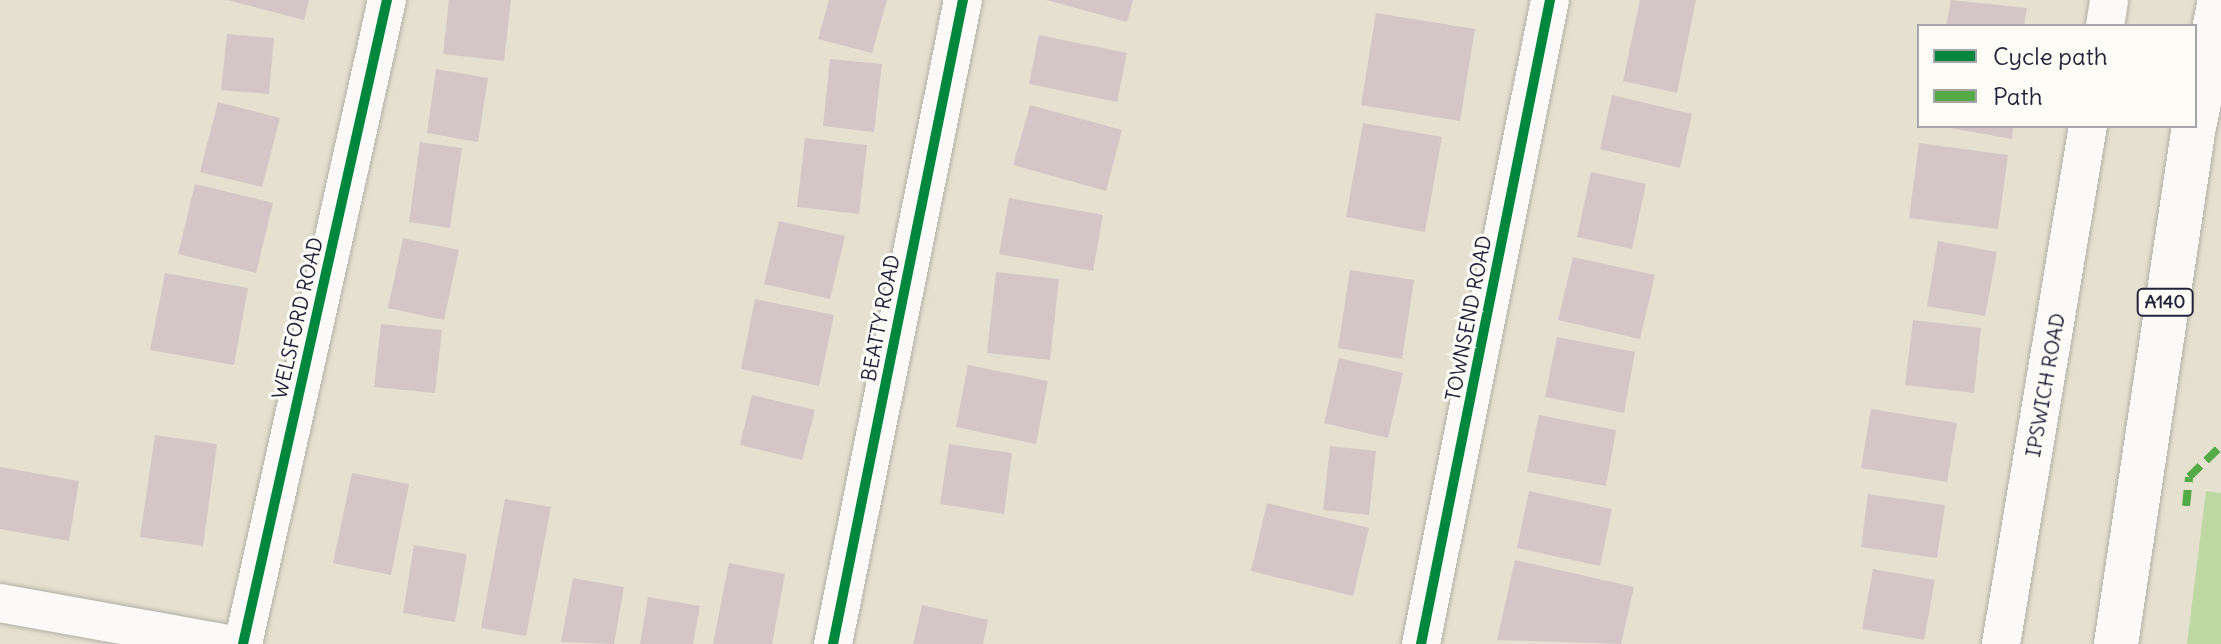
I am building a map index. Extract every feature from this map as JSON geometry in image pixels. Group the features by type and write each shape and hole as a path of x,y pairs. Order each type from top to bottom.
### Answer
{"highway":[{"name":"A140","path":"2197,114 2220,0"},
{"name":"A140","path":"2116,644 2194,128"}],"street":[{"name":"WELSFORD ROAD","path":"243,644 387,0"},
{"name":"BEATTY ROAD","path":"833,644 963,0"},
{"name":"TOWNSEND ROAD","path":"1421,644 1550,0"},
{"path":"2105,24 2109,0"},
{"name":"IPSWICH ROAD","path":"2001,644 2088,128"},
{"path":"0,603 227,644"}],"green space":[{"path":"2206,491 2221,493 2221,644 2187,644"}],"building":[{"path":"227,0 309,0 304,20"},
{"path":"449,0 511,0 504,61 443,54"},
{"path":"829,0 887,0 872,53 818,39"},
{"path":"1046,0 1133,0 1127,22"},
{"path":"1640,0 1696,0 1677,93 1623,81"},
{"path":"1951,0 2027,8 2024,24 1946,24"},
{"path":"1376,13 1475,29 1460,121 1361,105"},
{"path":"227,34 274,38 269,94 221,90"},
{"path":"1039,35 1127,53 1117,102 1029,84"},
{"path":"830,59 882,64 874,132 823,126"},
{"path":"436,69 488,78 478,142 427,133"},
{"path":"1612,95 1692,114 1680,168 1600,149"},
{"path":"218,102 280,118 262,187 200,172"},
{"path":"1030,105 1122,130 1106,191 1013,165"},
{"path":"1363,123 1442,137 1425,232 1346,217"},
{"path":"1950,128 2013,128 2012,139"},
{"path":"805,138 867,145 859,214 797,207"},
{"path":"420,142 462,148 450,228 409,222"},
{"path":"1919,143 2008,155 1998,229 1909,218"},
{"path":"1591,172 1646,184 1632,249 1577,237"},
{"path":"195,184 273,203 256,273 178,254"},
{"path":"1009,198 1103,215 1093,271 999,254"},
{"path":"779,221 845,236 830,299 764,284"},
{"path":"403,238 459,250 444,320 388,308"},
{"path":"1938,241 1997,252 1985,316 1927,306"},
{"path":"1573,257 1655,275 1640,339 1558,320"},
{"path":"1350,270 1414,280 1402,359 1338,348"},
{"path":"996,272 1059,279 1050,360 987,353"},
{"path":"165,273 248,288 234,365 150,350"},
{"path":"755,299 834,315 819,386 741,369"},
{"path":"1913,320 1981,328 1974,393 1905,385"},
{"path":"381,324 442,330 435,393 374,387"},
{"path":"1557,337 1635,352 1624,413 1545,397"},
{"path":"1339,358 1403,373 1388,438 1324,423"},
{"path":"968,365 1048,381 1036,444 956,427"},
{"path":"752,395 815,410 802,460 740,445"},
{"path":"1871,409 1957,423 1947,482 1861,468"},
{"path":"1539,415 1616,430 1606,486 1527,472"},
{"path":"155,435 217,444 203,546 140,537"},
{"path":"949,444 1012,453 1004,514 940,504"},
{"path":"1330,446 1376,451 1369,515 1323,510"},
{"path":"0,467 79,481 69,541 0,529"},
{"path":"352,473 409,484 391,575 333,563"},
{"path":"1529,491 1612,509 1600,566 1517,548"},
{"path":"1868,494 1945,505 1937,558 1861,547"},
{"path":"505,499 551,507 526,636 481,628"},
{"path":"1267,503 1369,528 1353,596 1251,571"},
{"path":"414,545 467,554 455,622 403,613"},
{"path":"1515,560 1634,587 1621,644 1497,640"},
{"path":"729,563 785,574 772,644 713,644"},
{"path":"1873,569 1935,580 1924,640 1862,629"},
{"path":"573,578 624,587 614,644 561,642"},
{"path":"648,597 700,606 693,644 640,644"},
{"path":"922,605 988,620 983,644 913,644"}],"marked path":[{"path":"2186,506 2189,477 2221,446"}],"cycle path":[{"path":"243,644 387,0"},
{"path":"833,644 963,0"},
{"path":"1421,644 1550,0"}]}
